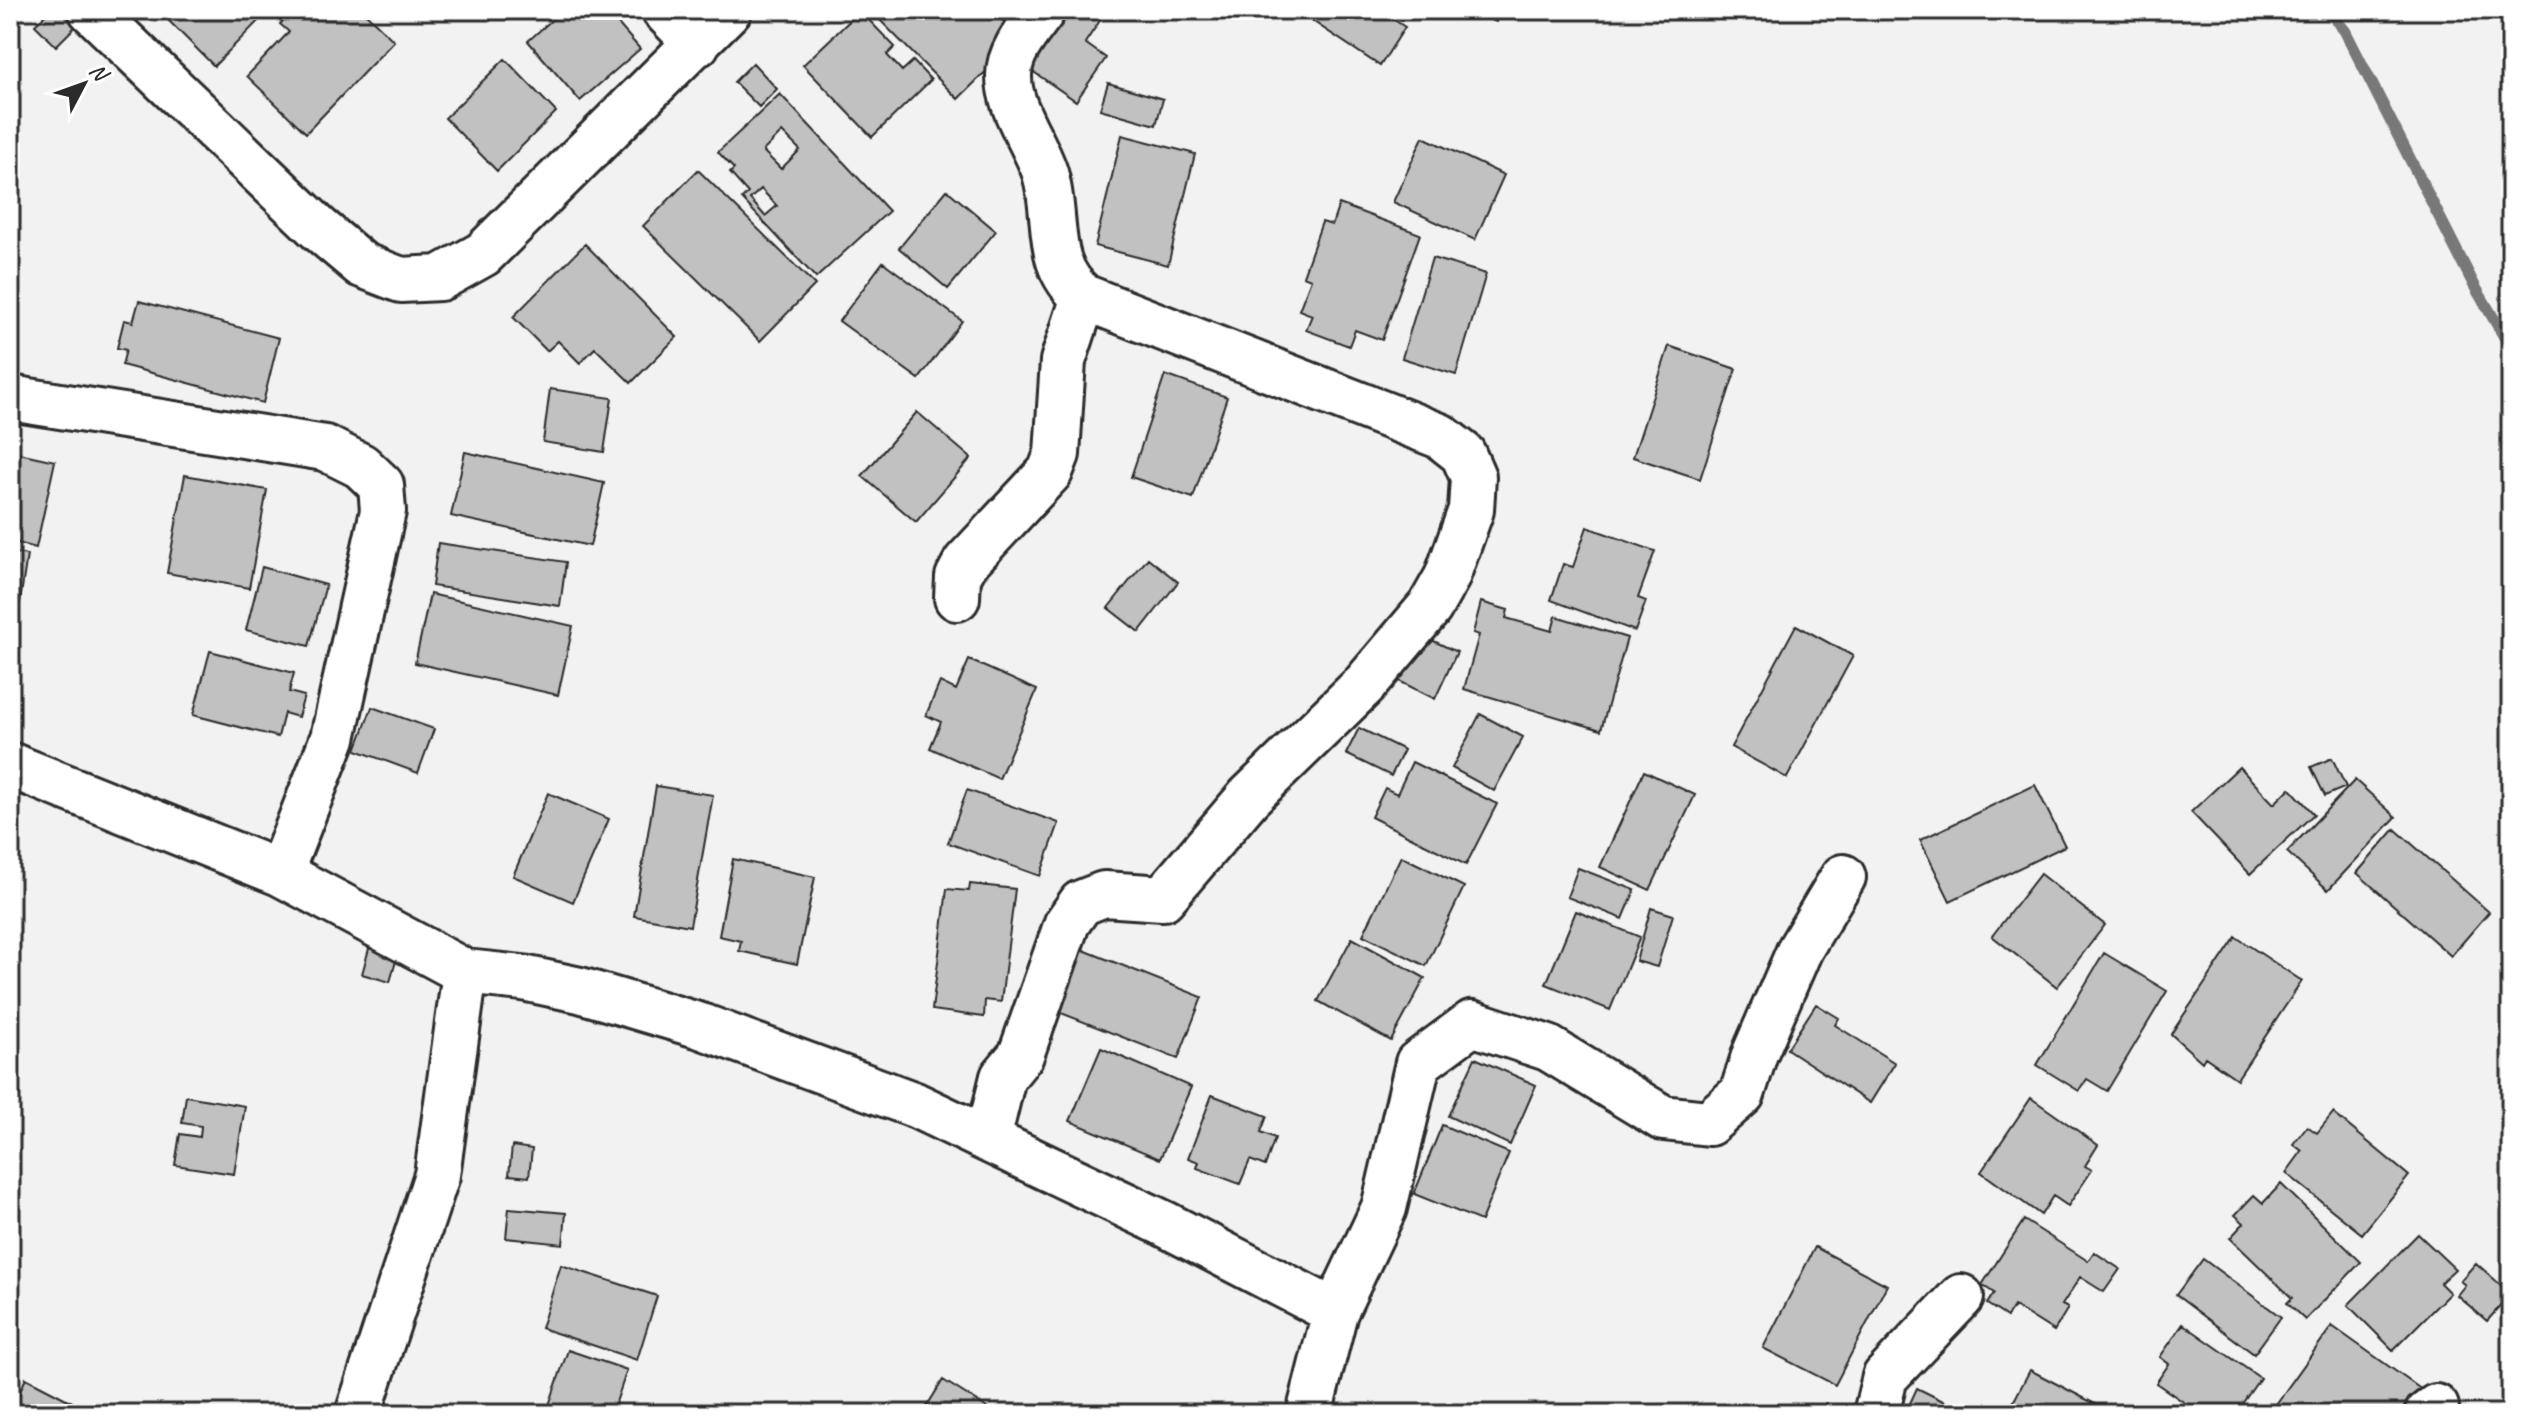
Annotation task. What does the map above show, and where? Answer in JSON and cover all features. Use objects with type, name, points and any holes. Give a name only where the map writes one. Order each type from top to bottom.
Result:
[{"type":"street","points":[[91,10],[318,228],[362,265],[401,280],[440,278],[483,254],[729,10]]},
{"type":"street","points":[[664,10],[697,44]]},
{"type":"street","points":[[988,1139],[1003,1077],[1021,1055],[1067,923],[1081,903],[1104,894],[1163,898],[1249,797],[1364,685],[1430,607],[1447,577],[1471,510],[1473,477],[1463,454],[1440,436],[1084,297],[1067,283],[1056,257],[1051,194],[1014,102],[1008,74],[1017,48],[1043,10]]},
{"type":"street","points":[[957,598],[958,577],[966,562],[1050,472],[1057,454],[1063,361],[1084,297]]},
{"type":"street","points":[[10,398],[325,448],[361,466],[381,485],[383,511],[350,676],[333,738],[280,873]]},
{"type":"street","points":[[10,765],[280,873],[465,972],[523,978],[580,990],[701,1026],[915,1105],[1163,1223],[1335,1312]]},
{"type":"street","points":[[1309,1414],[1335,1312],[1384,1208],[1418,1063],[1472,1023],[1548,1048],[1663,1118],[1709,1123],[1742,1094],[1755,1053],[1800,949],[1843,877]]},
{"type":"street","points":[[358,1414],[437,1175],[465,972]]},
{"type":"street","points":[[1876,1414],[1885,1377],[1961,1297]]},
{"type":"building","points":[[50,10],[63,10],[77,25],[56,46],[35,25]]},
{"type":"building","points":[[158,10],[269,10],[214,66]]},
{"type":"building","points":[[293,10],[362,10],[394,41],[306,133],[247,76],[289,32],[280,24]]},
{"type":"building","points":[[563,10],[606,10],[640,49],[580,101],[528,41]]},
{"type":"building","points":[[870,10],[992,10],[1020,38],[958,99]]},
{"type":"building","points":[[1063,10],[1107,10],[1085,43],[1106,58],[1076,101],[1025,66]]},
{"type":"building","points":[[1296,10],[1379,10],[1405,27],[1380,66]]},
{"type":"building","points":[[1469,10],[1501,10],[1496,22]]},
{"type":"building","points":[[860,11],[895,47],[887,55],[902,71],[913,61],[931,80],[872,137],[803,65]]},
{"type":"building","points":[[505,59],[556,112],[497,171],[445,118]]},
{"type":"building","points":[[753,63],[777,89],[759,107],[734,82]]},
{"type":"building","points":[[1108,83],[1163,99],[1156,125],[1100,109]]},
{"type":"building","points":[[780,94],[889,211],[816,278],[742,199],[748,193],[730,173],[734,169],[718,152]],"holes":[[[782,132],[800,150],[781,169],[763,151]],[[761,189],[777,206],[765,216],[750,199]]]},
{"type":"building","points":[[1122,135],[1195,154],[1168,265],[1095,246]]},
{"type":"building","points":[[1423,137],[1504,175],[1475,240],[1393,202]]},
{"type":"building","points":[[698,170],[815,285],[760,341],[643,226]]},
{"type":"building","points":[[947,190],[996,231],[948,289],[899,248]]},
{"type":"building","points":[[1339,204],[1420,234],[1382,340],[1355,330],[1349,346],[1306,330],[1312,315],[1299,310],[1311,279],[1303,276],[1322,222],[1332,225]]},
{"type":"building","points":[[585,244],[677,337],[631,383],[595,348],[580,363],[558,341],[547,351],[513,317]]},
{"type":"building","points":[[1432,258],[1486,274],[1456,375],[1402,358]]},
{"type":"building","points":[[883,262],[962,321],[919,379],[839,321]]},
{"type":"building","points":[[139,301],[279,338],[263,403],[122,365],[126,350],[117,348],[124,320],[133,322]]},
{"type":"building","points":[[1669,346],[1736,369],[1700,479],[1633,457]]},
{"type":"building","points":[[1165,375],[1227,397],[1193,498],[1131,477]]},
{"type":"building","points":[[550,389],[612,398],[604,452],[543,442]]},
{"type":"building","points":[[917,412],[971,458],[916,522],[862,476]]},
{"type":"building","points":[[10,451],[55,461],[36,548],[10,541]]},
{"type":"building","points":[[465,452],[604,483],[590,546],[451,516]]},
{"type":"building","points":[[185,475],[267,490],[249,588],[167,573]]},
{"type":"building","points":[[1587,527],[1655,551],[1638,598],[1646,601],[1635,631],[1551,600],[1563,564],[1573,567]]},
{"type":"building","points":[[438,543],[566,562],[560,606],[432,586]]},
{"type":"building","points":[[10,552],[27,555],[20,602],[10,600]]},
{"type":"building","points":[[1148,558],[1178,582],[1139,632],[1108,608]]},
{"type":"building","points":[[262,567],[326,585],[309,646],[246,630]]},
{"type":"building","points":[[430,594],[573,626],[558,695],[415,663]]},
{"type":"building","points":[[1481,602],[1508,610],[1506,618],[1552,631],[1556,616],[1627,638],[1601,730],[1464,689],[1479,635],[1473,633]]},
{"type":"building","points":[[1796,625],[1853,656],[1787,778],[1731,747]]},
{"type":"building","points":[[1421,635],[1457,652],[1435,699],[1399,681]]},
{"type":"building","points":[[210,651],[294,673],[289,692],[304,696],[298,717],[284,713],[278,737],[193,715]]},
{"type":"building","points":[[969,660],[1037,690],[999,779],[930,748],[941,722],[926,715],[940,682],[956,690]]},
{"type":"building","points":[[372,707],[434,729],[418,773],[356,750]]},
{"type":"building","points":[[1480,714],[1523,737],[1494,791],[1452,768]]},
{"type":"building","points":[[1359,728],[1404,750],[1391,776],[1346,754]]},
{"type":"building","points":[[2332,758],[2346,787],[2325,796],[2311,767]]},
{"type":"building","points":[[1412,762],[1497,804],[1466,865],[1371,817],[1385,788],[1397,794]]},
{"type":"building","points":[[2239,767],[2274,804],[2290,788],[2314,814],[2250,874],[2191,812]]},
{"type":"building","points":[[1644,771],[1695,795],[1650,890],[1600,867]]},
{"type":"building","points":[[2355,780],[2396,817],[2328,890],[2287,852]]},
{"type":"building","points":[[2035,785],[2065,846],[1950,901],[1920,840]]},
{"type":"building","points":[[656,786],[713,795],[690,926],[634,916]]},
{"type":"building","points":[[967,790],[1059,823],[1040,876],[948,843]]},
{"type":"building","points":[[548,793],[609,819],[573,902],[513,876]]},
{"type":"building","points":[[2395,829],[2489,912],[2451,956],[2357,873]]},
{"type":"building","points":[[1401,856],[1464,887],[1426,966],[1363,935]]},
{"type":"building","points":[[733,859],[815,877],[797,964],[739,951],[741,941],[719,936]]},
{"type":"building","points":[[1578,868],[1635,890],[1623,919],[1567,897]]},
{"type":"building","points":[[2040,874],[2105,925],[2057,987],[1992,936]]},
{"type":"building","points":[[970,884],[1015,889],[1001,1002],[985,1000],[984,1017],[932,1010],[947,889],[969,891]]},
{"type":"building","points":[[1651,908],[1673,915],[1657,967],[1636,961]]},
{"type":"building","points":[[1576,911],[1640,937],[1610,1010],[1546,984]]},
{"type":"building","points":[[2236,937],[2302,981],[2237,1079],[2205,1057],[2202,1062],[2171,1034]]},
{"type":"building","points":[[1352,938],[1425,978],[1391,1041],[1318,1001]]},
{"type":"building","points":[[370,945],[398,954],[390,982],[362,974]]},
{"type":"building","points":[[1081,949],[1202,997],[1178,1059],[1056,1011]]},
{"type":"building","points":[[2104,953],[2167,991],[2107,1091],[2087,1079],[2079,1091],[2037,1065]]},
{"type":"building","points":[[1816,1004],[1839,1018],[1835,1025],[1895,1063],[1870,1103],[1787,1049]]},
{"type":"building","points":[[1101,1048],[1191,1087],[1160,1159],[1070,1121]]},
{"type":"building","points":[[1475,1058],[1536,1085],[1510,1145],[1448,1116]]},
{"type":"building","points":[[1212,1095],[1267,1116],[1261,1132],[1275,1138],[1265,1166],[1250,1160],[1240,1184],[1197,1168],[1199,1162],[1188,1158]]},
{"type":"building","points":[[186,1096],[245,1106],[234,1174],[175,1165],[180,1134],[200,1137],[201,1126],[182,1123]]},
{"type":"building","points":[[2031,1098],[2098,1145],[2085,1166],[2092,1170],[2068,1206],[2053,1196],[2041,1215],[1981,1172]]},
{"type":"building","points":[[2333,1113],[2409,1176],[2362,1234],[2286,1173],[2302,1151],[2293,1144],[2307,1126],[2317,1133]]},
{"type":"building","points":[[1442,1125],[1509,1153],[1481,1221],[1414,1194]]},
{"type":"building","points":[[512,1146],[532,1149],[529,1177],[509,1175]]},
{"type":"building","points":[[2281,1184],[2361,1262],[2305,1320],[2287,1303],[2292,1298],[2230,1238],[2244,1223],[2235,1215],[2254,1195],[2263,1203]]},
{"type":"building","points":[[509,1208],[566,1213],[563,1244],[506,1238]]},
{"type":"building","points":[[2024,1220],[2088,1261],[2094,1252],[2120,1269],[2104,1292],[2080,1277],[2062,1305],[2068,1308],[2054,1331],[2014,1306],[2007,1317],[1987,1304],[1994,1293],[1982,1285]]},
{"type":"building","points":[[2418,1234],[2455,1269],[2440,1283],[2450,1293],[2393,1350],[2348,1305]]},
{"type":"building","points":[[1815,1247],[1887,1285],[1835,1385],[1763,1348]]},
{"type":"building","points":[[2203,1259],[2281,1317],[2254,1354],[2176,1295]]},
{"type":"building","points":[[2476,1263],[2511,1294],[2487,1321],[2457,1295],[2465,1285],[2460,1281]]},
{"type":"building","points":[[561,1265],[657,1296],[637,1360],[541,1328]]},
{"type":"building","points":[[2183,1324],[2260,1378],[2235,1414],[2201,1414],[2156,1383],[2169,1364],[2160,1357]]},
{"type":"building","points":[[2332,1326],[2429,1395],[2416,1414],[2269,1414]]},
{"type":"building","points":[[568,1350],[627,1370],[612,1414],[546,1414]]},
{"type":"building","points":[[2030,1370],[2099,1406],[2095,1414],[2007,1414]]},
{"type":"building","points":[[26,1378],[95,1414],[10,1414]]},
{"type":"building","points":[[943,1380],[997,1414],[922,1414]]},
{"type":"building","points":[[1917,1388],[1969,1414],[1905,1414]]},
{"type":"waterway","points":[[2328,10],[2345,31],[2474,285],[2511,348]]}]
